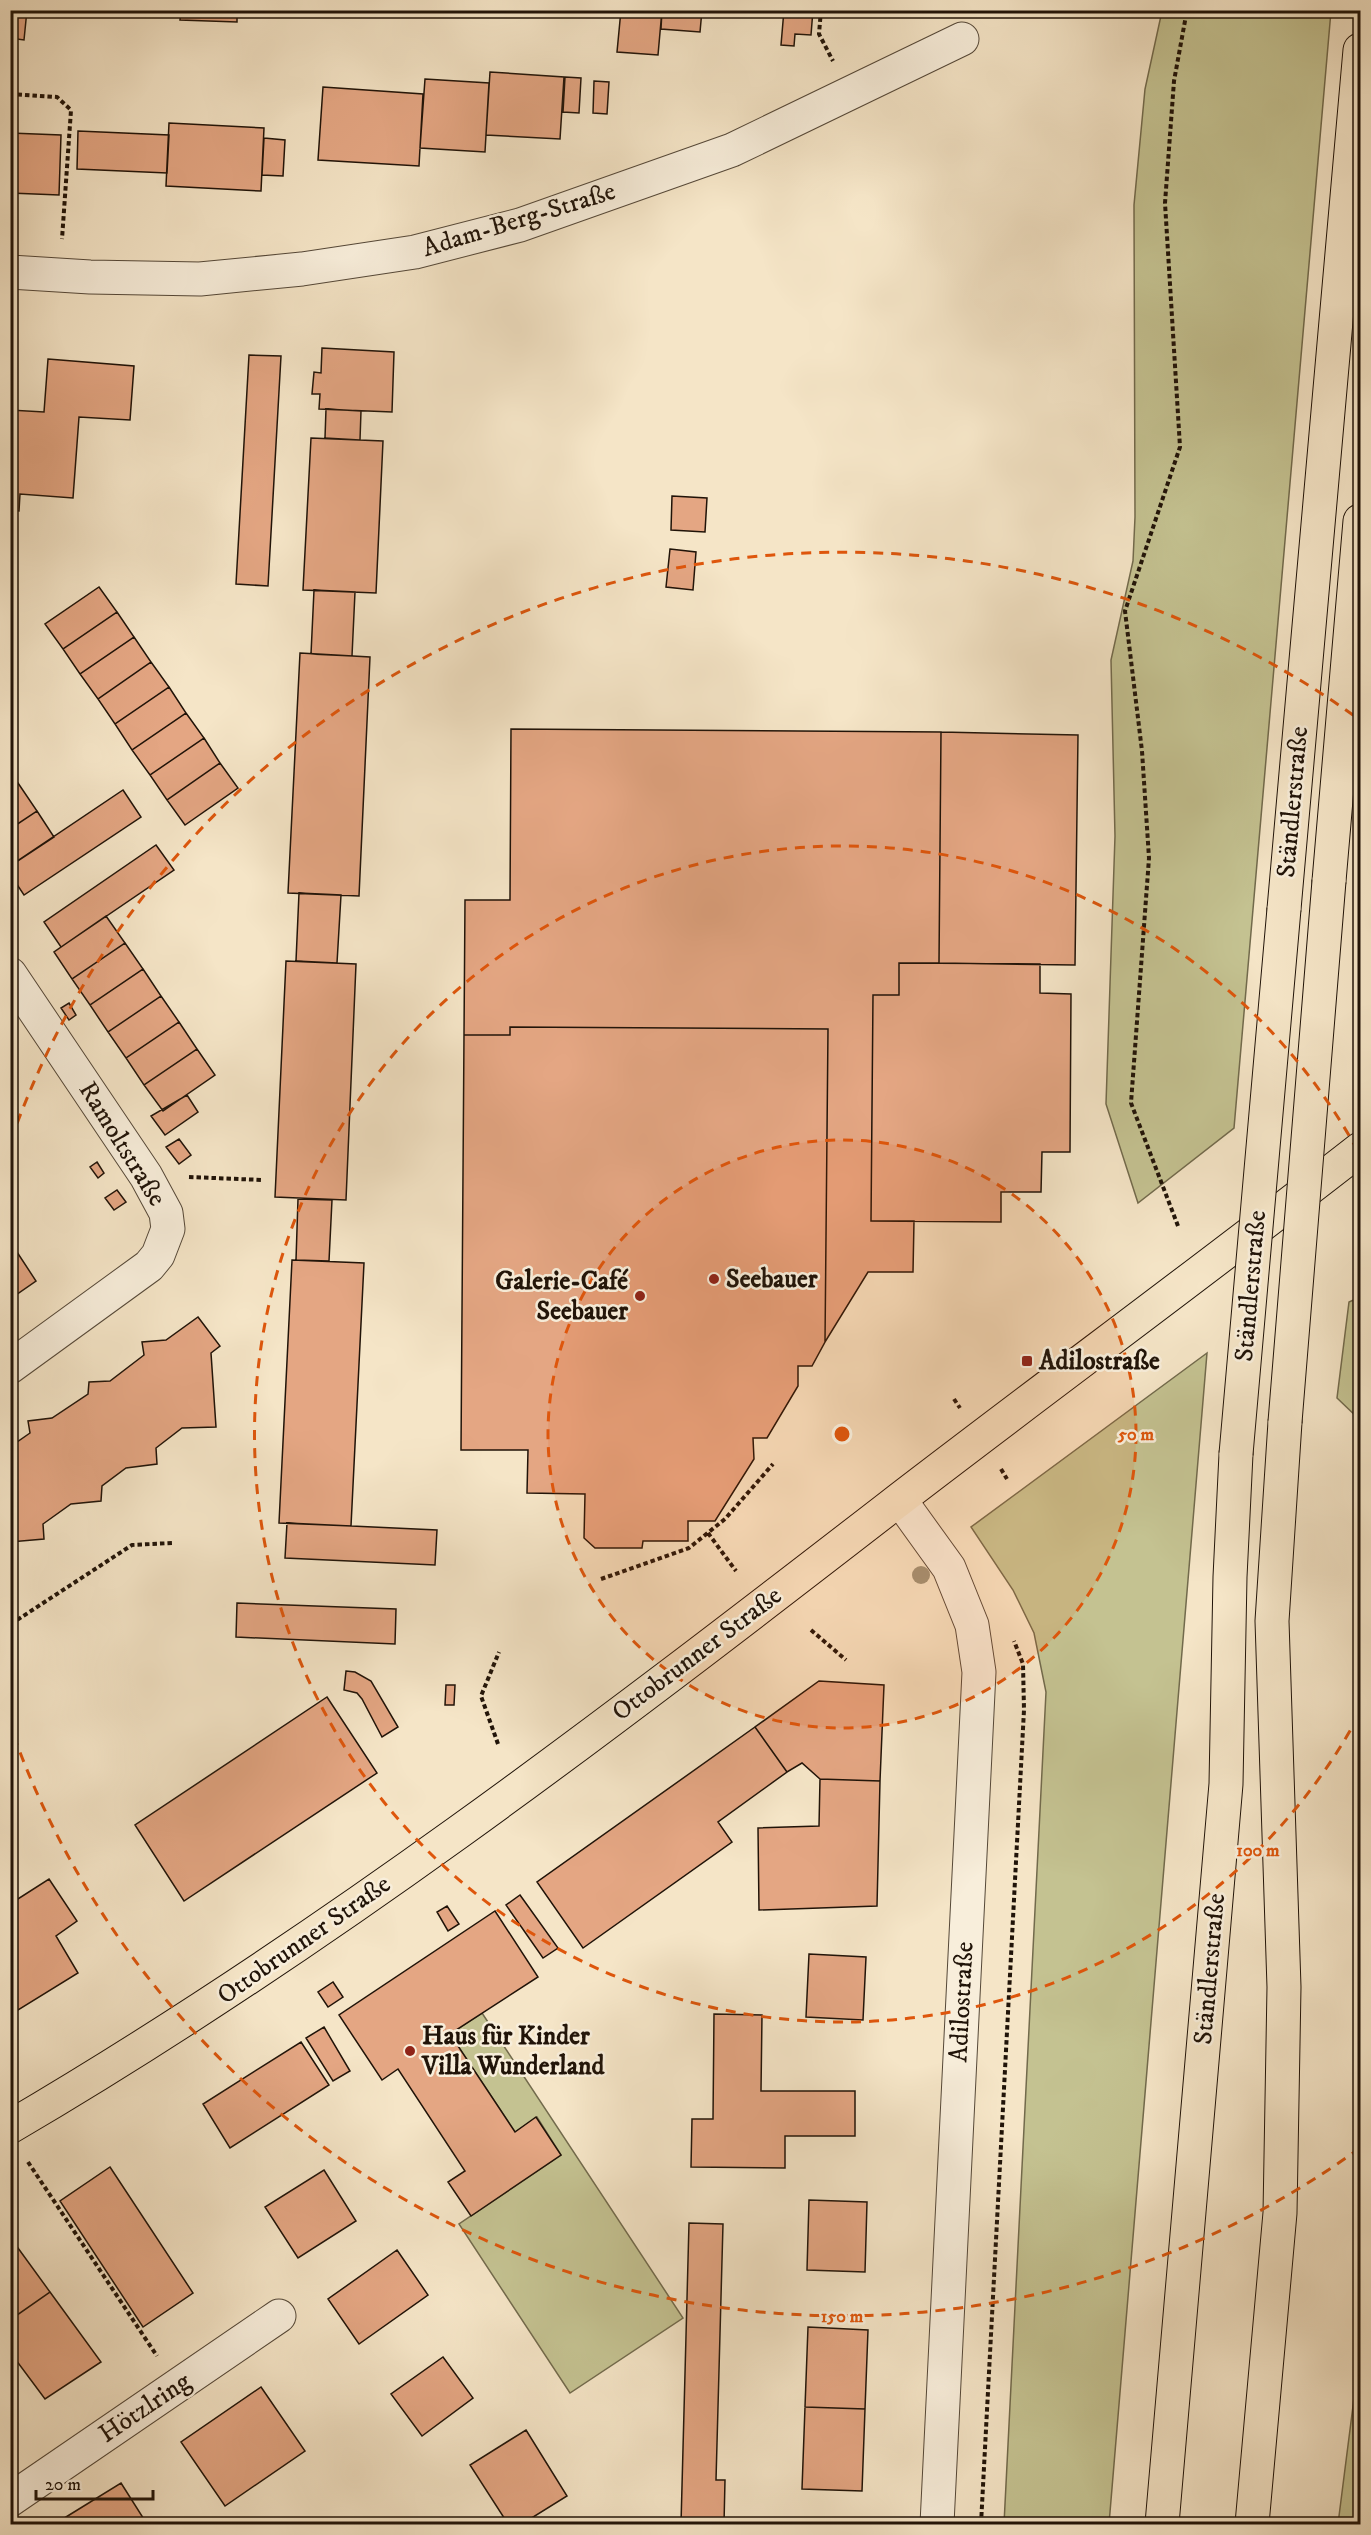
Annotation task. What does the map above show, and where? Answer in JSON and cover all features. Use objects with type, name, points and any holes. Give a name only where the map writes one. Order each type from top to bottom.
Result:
[{"type":"main road","name":"Ständlerstraße","points":[[1162,2524],[1226,1784],[1230,1577],[1236,1454],[1360,50]]},
{"type":"main road","name":"Ständlerstraße","points":[[1252,2524],[1281,2189],[1284,1987],[1272,1621],[1285,1422],[1360,521]]},
{"type":"main road","name":"Ottobrunner Straße","points":[[10,2127],[112,2068],[277,1961],[499,1802],[1360,1149]]},
{"type":"street","name":"Adam-Berg-Straße","points":[[10,272],[200,279],[302,269],[415,252],[520,225],[732,150],[962,39]]},
{"type":"street","name":"Ramoltstraße","points":[[10,974],[146,1176],[166,1213],[168,1229],[158,1255],[149,1266],[10,1366]]},
{"type":"street","name":"Adilostraße","points":[[900,1500],[949,1569],[972,1625],[979,1672],[937,2524]]},
{"type":"street","name":"Hötzlring","points":[[10,2500],[279,2316]]},
{"type":"path","points":[[821,10],[819,34],[851,93]]},
{"type":"path","points":[[1178,1226],[1131,1103],[1149,858],[1142,751],[1125,611],[1179,447],[1165,203],[1174,81],[1187,10]]},
{"type":"path","points":[[10,94],[57,97],[71,110],[60,275]]},
{"type":"path","points":[[146,1176],[263,1180]]},
{"type":"path","points":[[601,1579],[689,1548],[725,1519],[773,1464]]},
{"type":"path","points":[[708,1532],[736,1570]]},
{"type":"path","points":[[10,1687],[11,1624],[132,1545],[172,1543]]},
{"type":"path","points":[[812,1630],[846,1660]]},
{"type":"path","points":[[498,1744],[482,1696],[499,1652]]},
{"type":"path","points":[[28,2162],[177,2386]]},
{"type":"shaded area","points":[[1162,11],[1331,11],[1234,1128],[1138,1203],[1106,1104],[1115,836],[1111,660],[1133,561],[1135,517],[1134,205],[1145,89]]},
{"type":"shaded area","points":[[1360,1297],[1360,1420],[1337,1398],[1349,1302]]},
{"type":"shaded area","points":[[1207,1353],[1109,2524],[1004,2524],[1046,1692],[1034,1633],[1013,1590],[971,1527]]},
{"type":"shaded area","points":[[482,2013],[683,2318],[570,2393],[459,2224],[561,2155],[537,2117],[515,2132],[450,2034]]},
{"type":"shaded area","points":[[1360,2351],[1360,2524],[1338,2524]]},
{"type":"building","points":[[10,10],[27,10],[24,40],[10,38]]},
{"type":"building","points":[[181,10],[237,10],[237,22],[180,20]]},
{"type":"building","points":[[621,10],[662,10],[658,55],[617,52]]},
{"type":"building","points":[[662,10],[702,10],[700,32],[661,29]]},
{"type":"building","points":[[784,10],[813,10],[811,35],[795,34],[794,46],[781,45]]},
{"type":"building","points":[[490,72],[564,77],[560,139],[486,135]]},
{"type":"building","points":[[565,77],[581,78],[579,113],[563,112]]},
{"type":"building","points":[[425,79],[489,83],[485,152],[420,148]]},
{"type":"building","points":[[594,81],[609,82],[607,114],[593,113]]},
{"type":"building","points":[[323,87],[423,94],[419,166],[318,160]]},
{"type":"building","points":[[169,123],[264,128],[261,191],[166,186]]},
{"type":"building","points":[[78,131],[169,135],[167,173],[77,169]]},
{"type":"building","points":[[10,133],[61,135],[59,195],[10,193]]},
{"type":"building","points":[[264,138],[285,140],[283,176],[262,175]]},
{"type":"building","points":[[322,348],[394,352],[392,412],[319,409],[320,394],[312,394],[314,372],[321,373]]},
{"type":"building","points":[[249,355],[281,356],[268,586],[236,584]]},
{"type":"building","points":[[48,359],[134,366],[130,420],[79,417],[73,498],[20,494],[19,511],[10,510],[10,410],[44,412]]},
{"type":"building","points":[[326,409],[361,411],[360,440],[325,438]]},
{"type":"building","points":[[311,438],[383,441],[376,593],[303,590]]},
{"type":"building","points":[[672,496],[707,498],[705,532],[671,530]]},
{"type":"building","points":[[670,549],[696,552],[693,590],[666,587]]},
{"type":"building","points":[[99,587],[117,612],[63,649],[45,624]]},
{"type":"building","points":[[314,590],[355,592],[352,656],[311,654]]},
{"type":"building","points":[[117,612],[134,637],[80,674],[63,649]]},
{"type":"building","points":[[134,637],[151,662],[98,699],[80,674]]},
{"type":"building","points":[[300,653],[370,657],[359,896],[288,893]]},
{"type":"building","points":[[151,662],[169,687],[115,724],[98,699]]},
{"type":"building","points":[[169,687],[186,713],[132,750],[115,724]]},
{"type":"building","points":[[186,713],[204,738],[150,775],[132,750]]},
{"type":"building","points":[[511,729],[941,732],[939,963],[899,963],[899,995],[873,995],[871,1221],[914,1221],[913,1272],[868,1272],[825,1342],[828,1029],[510,1027],[510,1035],[464,1035],[465,900],[510,900]]},
{"type":"building","points":[[941,732],[1078,735],[1075,965],[939,963]]},
{"type":"building","points":[[204,738],[220,763],[167,800],[150,775]]},
{"type":"building","points":[[220,763],[238,788],[185,825],[167,800]]},
{"type":"building","points":[[18,783],[37,811],[10,829],[10,788]]},
{"type":"building","points":[[123,790],[141,817],[24,895],[10,874],[10,866]]},
{"type":"building","points":[[37,811],[54,837],[10,866],[10,829]]},
{"type":"building","points":[[156,845],[174,870],[61,947],[44,922]]},
{"type":"building","points":[[299,893],[341,895],[337,963],[296,961]]},
{"type":"building","points":[[106,916],[125,943],[72,979],[54,952]]},
{"type":"building","points":[[125,943],[143,969],[90,1005],[72,979]]},
{"type":"building","points":[[286,961],[356,964],[346,1200],[275,1197]]},
{"type":"building","points":[[899,963],[1040,964],[1040,993],[1071,994],[1070,1152],[1042,1152],[1041,1192],[1001,1192],[1001,1222],[871,1221],[873,995],[899,995]]},
{"type":"building","points":[[143,969],[161,996],[108,1032],[90,1005]]},
{"type":"building","points":[[161,996],[179,1022],[126,1058],[108,1032]]},
{"type":"building","points":[[69,1003],[76,1015],[69,1020],[61,1008]]},
{"type":"building","points":[[179,1022],[197,1049],[144,1085],[126,1058]]},
{"type":"building","points":[[510,1027],[828,1029],[825,1342],[812,1366],[798,1366],[798,1386],[767,1438],[753,1438],[754,1459],[715,1521],[688,1521],[688,1541],[643,1541],[642,1548],[595,1548],[584,1538],[585,1494],[527,1493],[528,1450],[461,1450],[464,1035],[510,1035]]},
{"type":"building","points":[[197,1049],[215,1075],[163,1111],[144,1085]]},
{"type":"building","points":[[187,1095],[198,1112],[165,1135],[151,1116]]},
{"type":"building","points":[[179,1139],[191,1155],[179,1164],[166,1147]]},
{"type":"building","points":[[97,1162],[104,1173],[98,1178],[90,1167]]},
{"type":"building","points":[[117,1190],[126,1202],[114,1210],[105,1198]]},
{"type":"building","points":[[298,1199],[332,1200],[329,1261],[296,1260]]},
{"type":"building","points":[[15,1249],[36,1281],[10,1299],[10,1252]]},
{"type":"building","points":[[292,1260],[364,1263],[351,1526],[279,1523]]},
{"type":"building","points":[[198,1317],[220,1346],[211,1353],[216,1427],[182,1428],[156,1448],[157,1464],[126,1468],[102,1486],[101,1501],[71,1504],[43,1524],[44,1539],[10,1542],[10,1447],[30,1433],[28,1421],[52,1418],[88,1394],[89,1382],[110,1381],[144,1355],[142,1342],[166,1340]]},
{"type":"building","points":[[287,1523],[437,1530],[435,1565],[285,1558]]},
{"type":"building","points":[[237,1603],[396,1609],[395,1644],[236,1637]]},
{"type":"building","points":[[346,1671],[355,1672],[371,1681],[398,1727],[382,1737],[362,1699],[357,1693],[344,1690]]},
{"type":"building","points":[[819,1681],[884,1685],[880,1781],[820,1779],[802,1763],[787,1772],[755,1727]]},
{"type":"building","points":[[446,1685],[455,1685],[454,1705],[445,1705]]},
{"type":"building","points":[[327,1697],[377,1773],[184,1901],[135,1825]]},
{"type":"building","points":[[755,1727],[787,1772],[718,1822],[732,1842],[583,1948],[537,1882]]},
{"type":"building","points":[[820,1779],[880,1781],[877,1906],[759,1910],[758,1828],[819,1826]]},
{"type":"building","points":[[49,1879],[77,1921],[56,1936],[78,1973],[10,2015],[10,1904]]},
{"type":"building","points":[[520,1895],[558,1948],[543,1958],[506,1905]]},
{"type":"building","points":[[447,1906],[459,1924],[448,1931],[437,1912]]},
{"type":"building","points":[[495,1911],[538,1977],[450,2034],[515,2132],[536,2117],[561,2155],[471,2216],[448,2182],[465,2171],[398,2069],[382,2080],[339,2015]]},
{"type":"building","points":[[809,1954],[866,1957],[863,2020],[806,2017]]},
{"type":"building","points":[[333,1982],[343,1997],[328,2007],[318,1992]]},
{"type":"building","points":[[714,2014],[762,2015],[761,2091],[855,2091],[855,2136],[785,2136],[785,2168],[691,2167],[692,2119],[713,2119]]},
{"type":"building","points":[[324,2027],[350,2071],[333,2081],[306,2038]]},
{"type":"building","points":[[301,2042],[329,2085],[230,2148],[203,2104]]},
{"type":"building","points":[[110,2167],[193,2293],[143,2327],[60,2201]]},
{"type":"building","points":[[324,2170],[356,2221],[298,2258],[265,2207]]},
{"type":"building","points":[[809,2200],[867,2202],[865,2272],[807,2270]]},
{"type":"building","points":[[689,2223],[723,2224],[716,2480],[725,2480],[724,2524],[681,2524]]},
{"type":"building","points":[[10,2237],[50,2292],[10,2320]]},
{"type":"building","points":[[397,2250],[428,2295],[359,2344],[328,2299]]},
{"type":"building","points":[[50,2292],[101,2362],[45,2399],[10,2352],[10,2320]]},
{"type":"building","points":[[808,2327],[868,2330],[865,2409],[805,2407]]},
{"type":"building","points":[[443,2357],[473,2398],[422,2436],[391,2394]]},
{"type":"building","points":[[261,2387],[305,2451],[225,2506],[181,2442]]},
{"type":"building","points":[[805,2407],[865,2409],[862,2491],[802,2489]]},
{"type":"building","points":[[526,2430],[567,2496],[522,2524],[508,2524],[470,2465]]},
{"type":"building","points":[[121,2483],[147,2524],[56,2524],[66,2517]]},
{"type":"place","name":"Seebauer","points":[[714,1279]]},
{"type":"place","name":"Galerie-Café Seebauer","points":[[640,1296]]},
{"type":"place","name":"Adilostraße","points":[[1027,1361]]},
{"type":"place","name":"Haus für Kinder Villa Wunderland","points":[[410,2051]]}]
